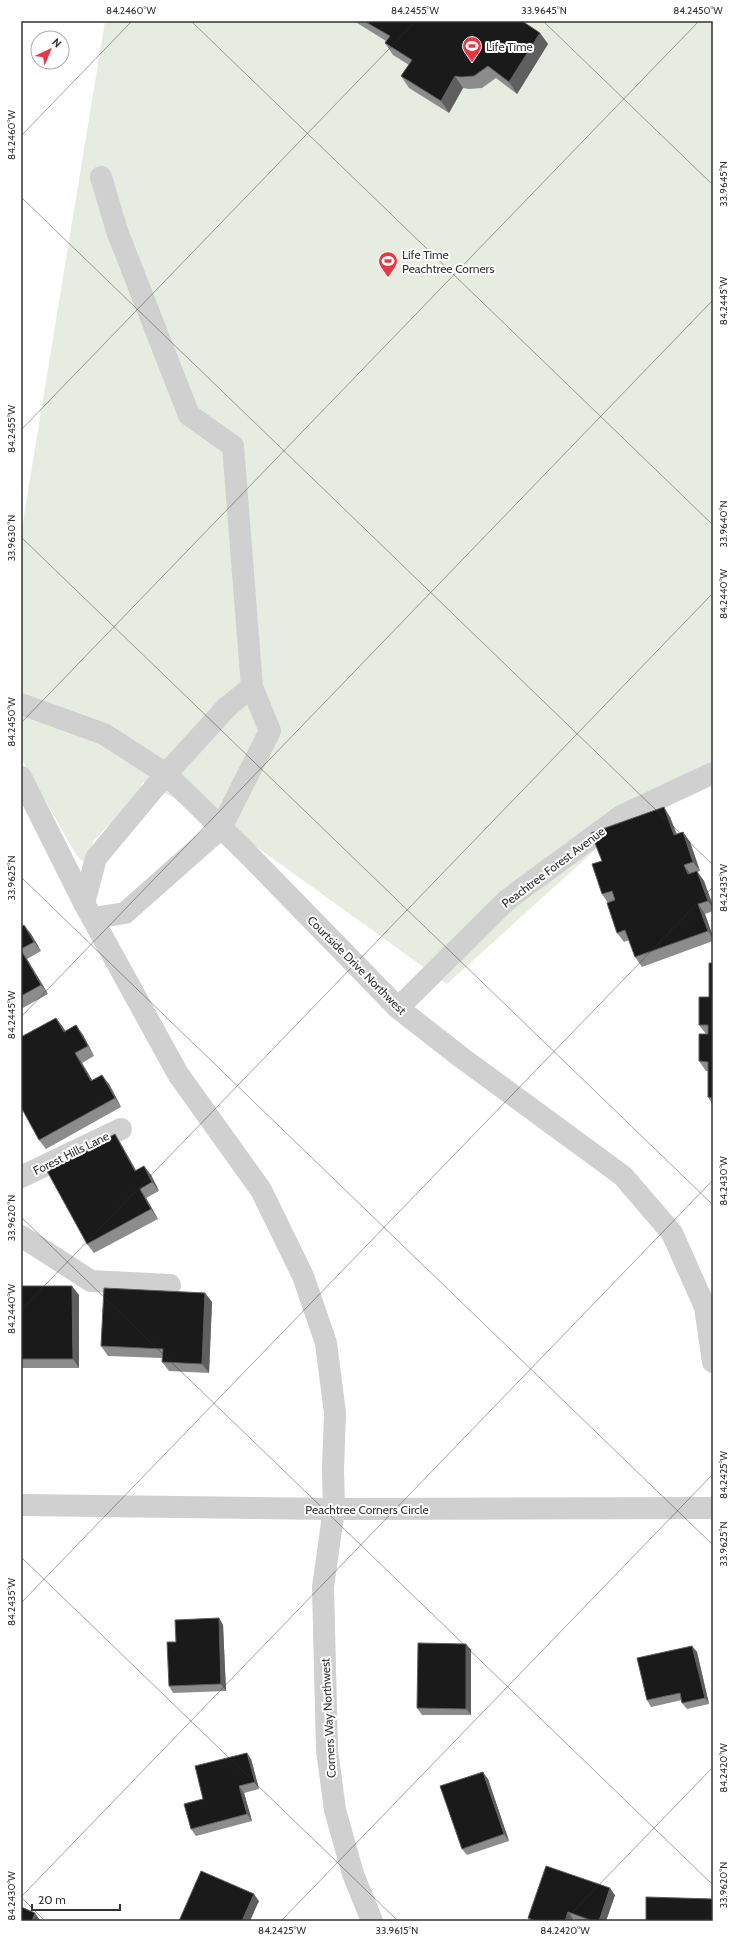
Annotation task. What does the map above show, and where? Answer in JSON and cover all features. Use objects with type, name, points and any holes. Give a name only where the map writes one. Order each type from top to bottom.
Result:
[{"type":"street","points":[[101,177],[117,231],[189,416],[233,446],[252,687],[270,731],[221,828],[125,913],[89,911],[96,858],[166,774],[227,707],[252,687]]},
{"type":"street","name":"Courtside Drive Northwest","points":[[21,704],[104,734],[166,774],[398,1008],[462,1058],[623,1176],[672,1232],[705,1307],[713,1362]]},
{"type":"street","name":"Peachtree Forest Avenue","points":[[398,1008],[508,900],[526,886],[621,816],[713,773]]},
{"type":"street","name":"Corners Way Northwest","points":[[21,777],[89,911],[178,1074],[261,1190],[303,1276],[326,1343],[335,1413],[333,1469],[334,1509],[323,1587],[327,1750],[335,1810],[353,1874],[372,1921]]},
{"type":"street","name":"Forest Hills Lane","points":[[21,1177],[121,1129]]},
{"type":"street","points":[[21,1236],[91,1280],[170,1285]]},
{"type":"street","name":"Peachtree Corners Circle","points":[[21,1505],[334,1509],[713,1508]]},
{"type":"shaded area","name":"Life Time Peachtree Corners","points":[[105,21],[713,21],[713,774],[648,802],[447,984],[225,824],[143,782],[139,791],[129,805],[103,830],[95,840],[83,862],[77,856],[21,758],[21,534]]},
{"type":"building","name":"Life Time","points":[[364,21],[522,21],[540,33],[509,82],[488,66],[474,76],[455,76],[441,101],[401,76],[412,60],[385,43],[390,36]]},
{"type":"building","points":[[664,807],[674,835],[683,832],[693,862],[684,865],[688,874],[697,871],[708,901],[698,904],[708,931],[635,957],[625,930],[617,933],[607,903],[615,900],[612,891],[602,894],[592,864],[602,861],[591,833]]},
{"type":"building","points":[[24,925],[34,942],[21,949],[21,927]]},
{"type":"building","points":[[21,950],[41,985],[21,996]]},
{"type":"building","points":[[709,963],[713,963],[713,1098],[708,1097],[708,1062],[699,1061],[699,1034],[708,1034],[708,1025],[699,1025],[699,997],[709,997]]},
{"type":"building","points":[[56,1018],[64,1032],[76,1025],[88,1046],[75,1053],[91,1081],[102,1075],[115,1098],[39,1140],[21,1107],[21,1037]]},
{"type":"building","points":[[115,1134],[135,1171],[144,1166],[152,1182],[140,1189],[151,1209],[87,1244],[47,1171]]},
{"type":"building","points":[[21,1286],[72,1286],[73,1359],[21,1359]]},
{"type":"building","points":[[104,1288],[205,1293],[202,1364],[162,1362],[163,1349],[101,1346]]},
{"type":"building","points":[[219,1618],[221,1684],[169,1686],[167,1642],[176,1642],[175,1620]]},
{"type":"building","points":[[418,1643],[466,1644],[466,1709],[417,1708]]},
{"type":"building","points":[[692,1646],[705,1698],[682,1703],[680,1693],[647,1700],[637,1658]]},
{"type":"building","points":[[247,1753],[255,1782],[239,1786],[247,1814],[191,1829],[184,1804],[203,1799],[195,1766]]},
{"type":"building","points":[[483,1772],[504,1834],[462,1849],[440,1786]]},
{"type":"building","points":[[546,1866],[610,1888],[599,1921],[593,1921],[568,1912],[565,1921],[536,1921],[528,1918]]},
{"type":"building","points":[[201,1871],[254,1894],[242,1921],[179,1921]]},
{"type":"building","points":[[646,1897],[713,1899],[713,1921],[646,1921]]},
{"type":"building","points":[[21,1907],[35,1913],[32,1921],[21,1921]]},
{"type":"place","name":"Life Time","points":[[472,63]]},
{"type":"place","name":"Life Time Peachtree Corners","points":[[388,278]]}]
